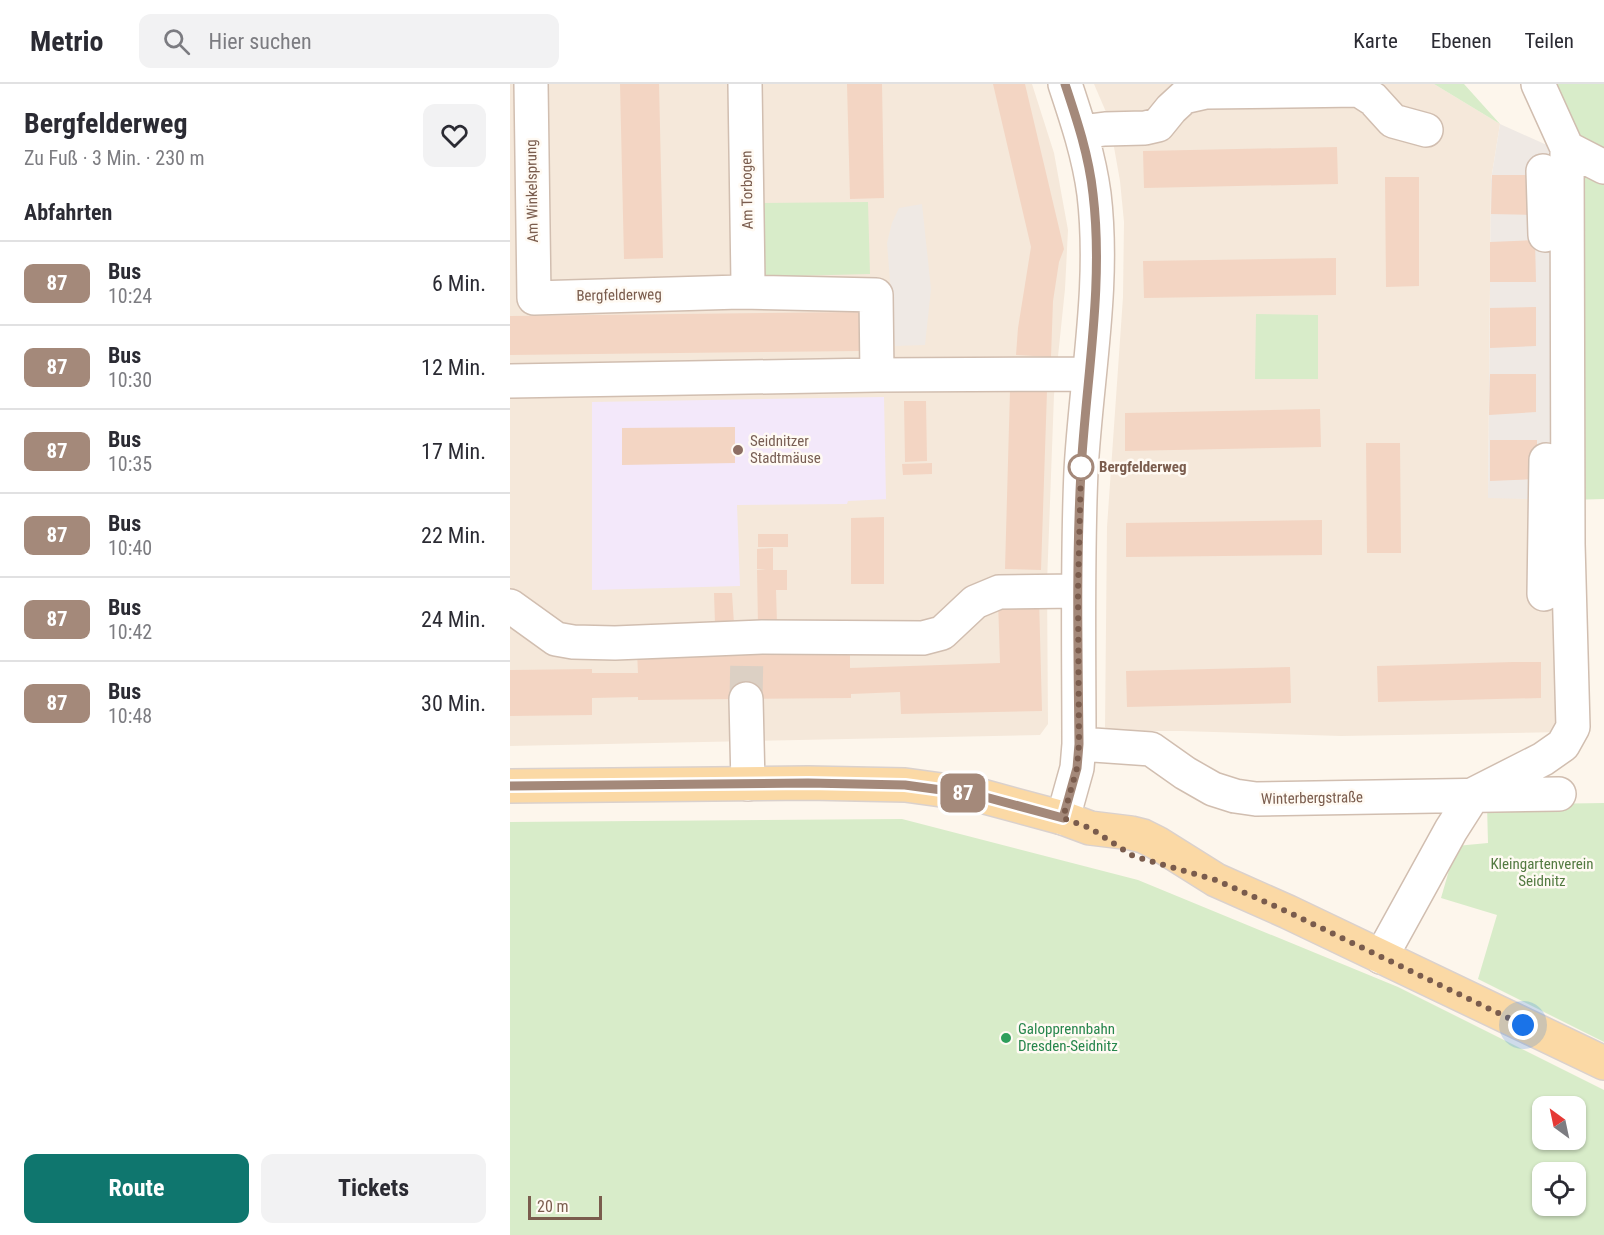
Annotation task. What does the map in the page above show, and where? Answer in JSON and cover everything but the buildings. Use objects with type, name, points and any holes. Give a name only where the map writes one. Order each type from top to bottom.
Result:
[{"type":"main road","points":[[510,786],[905,785],[978,795],[1077,823],[1143,836],[1216,880],[1604,1063]]},
{"type":"street","name":"Am Winkelsprung","points":[[531,84],[534,297]]},
{"type":"street","name":"Am Torbogen","points":[[740,292],[746,288],[748,283],[745,84]]},
{"type":"street","points":[[1065,84],[1081,132],[1094,194],[1096,238],[1095,299],[1081,472],[1077,823]]},
{"type":"street","points":[[1381,957],[1451,830],[1474,794],[1543,759],[1563,746],[1573,727],[1568,532],[1567,148],[1538,84]]},
{"type":"street","points":[[1081,132],[1145,128],[1158,125],[1170,109],[1184,97],[1206,92],[1359,90],[1373,99],[1393,122],[1426,130]]},
{"type":"street","points":[[1567,148],[1604,167]]},
{"type":"street","points":[[1542,171],[1546,294],[1544,594]]},
{"type":"street","name":"Bergfelderweg","points":[[534,297],[740,292],[876,295],[877,375]]},
{"type":"street","points":[[510,381],[1089,374]]},
{"type":"street","points":[[510,606],[556,639],[573,642],[747,644],[923,638],[942,633],[975,603],[999,592],[1078,591]]},
{"type":"street","points":[[746,699],[748,784]]},
{"type":"street","name":"Winterbergstraße","points":[[1079,744],[1151,749],[1213,789],[1235,796],[1256,799],[1559,794]]},
{"type":"shaded area","points":[[510,84],[1032,84],[1054,153],[1068,230],[1065,289],[1054,395],[1047,583],[1048,724],[1040,735],[510,746]]},
{"type":"shaded area","points":[[1094,84],[1434,84],[1500,124],[1491,180],[1488,497],[1569,500],[1563,732],[1341,736],[1108,731],[1105,727],[1107,527],[1123,297],[1124,222],[1120,181],[1109,119]]},
{"type":"shaded area","points":[[1500,124],[1558,150],[1569,500],[1488,498],[1491,180]]},
{"type":"shaded area","points":[[922,204],[931,289],[925,345],[895,346],[887,243],[899,208]]},
{"type":"shaded area","name":"Seidnitzer Stadtmäuse","points":[[884,397],[886,499],[890,499],[848,501],[847,504],[737,505],[740,586],[592,590],[592,402]]},
{"type":"green space","points":[[1434,84],[1464,84],[1500,124]]},
{"type":"green space","points":[[1555,84],[1604,84],[1604,499],[1569,500]]},
{"type":"green space","points":[[868,202],[870,274],[756,277],[754,203]]},
{"type":"green space","points":[[1256,314],[1318,315],[1318,379],[1255,379]]},
{"type":"green space","name":"Kleingartenverein Seidnitz","points":[[1604,803],[1604,1042],[1478,979],[1497,915],[1441,898],[1456,846],[1488,843],[1487,805]]},
{"type":"green space","name":"Galopprennbahn Dresden-Seidnitz","points":[[902,819],[1138,880],[1398,987],[1604,1090],[1604,1235],[510,1235],[510,822]]},
{"type":"tunnel","points":[[746,699],[747,651]]},
{"type":"bus line","name":"87","points":[[510,786],[808,783],[905,785],[978,795],[1063,818],[1077,768],[1079,744],[1080,496],[1095,299],[1096,238],[1094,194],[1087,154],[1065,84]]},
{"type":"place","name":"Seidnitzer Stadtmäuse","points":[[738,450]]},
{"type":"place","name":"Bergfelderweg","points":[[1081,467]]},
{"type":"place","name":"Galopprennbahn Dresden-Seidnitz","points":[[1006,1038]]},
{"type":"route","points":[[1081,467],[1078,591],[1079,744],[1077,768],[1063,818],[1090,828],[1133,856],[1216,880],[1288,912],[1523,1025]]}]
